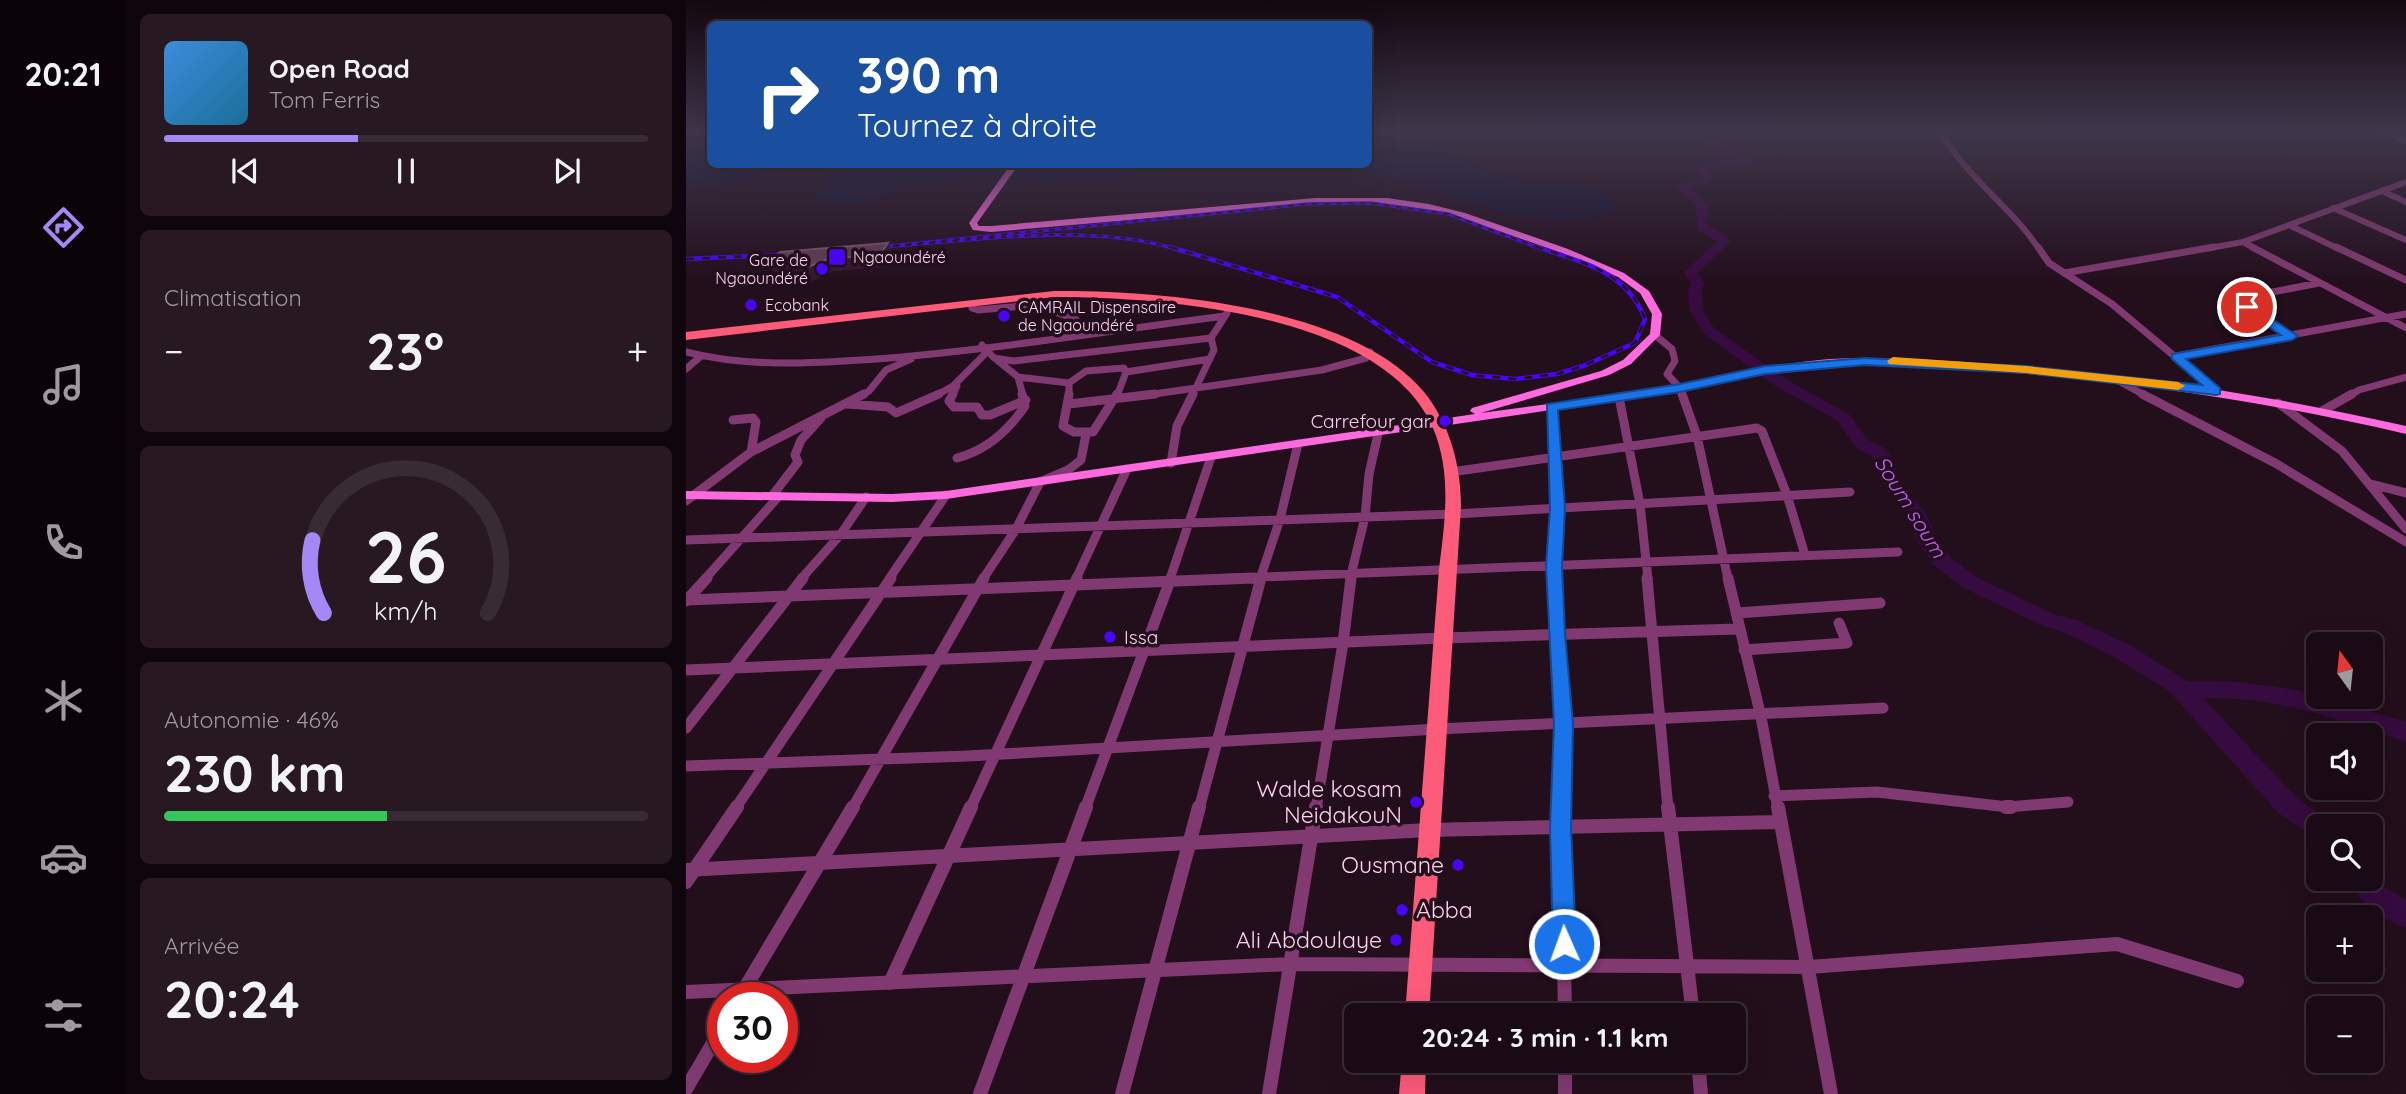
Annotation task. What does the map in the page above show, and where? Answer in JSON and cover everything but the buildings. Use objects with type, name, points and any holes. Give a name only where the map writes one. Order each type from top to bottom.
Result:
[{"type":"main road","points":[[686,336],[1054,294],[1100,293],[1138,296],[1228,313],[1280,317],[1370,352],[1405,380],[1440,424],[1451,472],[1454,513],[1447,569],[1418,1003]]},
{"type":"main road","points":[[1412,1094],[1413,1073]]},
{"type":"street","points":[[1003,181],[973,223],[976,228],[1135,218],[1315,201],[1387,201],[1462,215],[1565,251],[1621,275],[1644,291],[1657,314],[1655,335],[1627,362],[1605,373],[1440,424]]},
{"type":"street","points":[[1977,181],[2022,223],[2049,263],[2112,304],[2216,391]]},
{"type":"street","points":[[2064,273],[2243,242],[2406,182]]},
{"type":"street","points":[[2382,191],[2406,202]]},
{"type":"street","points":[[2333,208],[2406,240]]},
{"type":"street","points":[[2289,225],[2406,280]]},
{"type":"street","points":[[2243,242],[2406,328]]},
{"type":"street","points":[[2292,336],[2247,307],[2241,298],[2320,283]]},
{"type":"street","points":[[974,304],[972,308],[978,310],[1033,305],[1076,318],[1074,336]]},
{"type":"street","points":[[847,404],[888,407],[896,413],[953,386],[987,353],[1074,336],[1228,313]]},
{"type":"street","points":[[1171,463],[1177,426],[1214,350],[1211,338],[1228,313]]},
{"type":"street","points":[[2176,356],[2406,314]]},
{"type":"street","points":[[1655,335],[1672,349],[1675,361],[1667,374],[1680,388],[1697,436],[1713,501],[1738,629],[1761,717],[1831,1094]]},
{"type":"street","points":[[686,352],[701,356],[790,364],[925,355],[952,350],[1024,360],[1211,338]]},
{"type":"street","points":[[1069,404],[1197,389],[1322,370],[1366,358],[1370,352]]},
{"type":"street","points":[[987,353],[1018,377],[1069,383]]},
{"type":"street","points":[[688,497],[751,453],[869,391],[886,370],[925,355]]},
{"type":"street","points":[[686,369],[701,356]]},
{"type":"street","points":[[1126,372],[1210,359]]},
{"type":"street","points":[[688,497],[866,498],[946,495],[1378,434],[1680,388],[1760,371],[1826,363],[1901,361],[2115,379],[2216,391],[2406,430]]},
{"type":"street","points":[[1124,368],[1126,372],[1115,400],[1102,415],[1093,432],[1086,434],[1063,426],[1069,404],[1069,383],[1079,373],[1091,369],[1124,368]]},
{"type":"street","points":[[1018,377],[1020,390],[1026,400]]},
{"type":"street","points":[[2322,411],[2359,390],[2406,377]]},
{"type":"street","points":[[2115,379],[2225,439],[2276,463],[2406,542]]},
{"type":"street","points":[[953,386],[957,386],[949,401],[954,407],[977,407],[982,415],[990,415],[1026,400]]},
{"type":"street","points":[[1619,397],[1640,504],[1662,720],[1669,824],[1692,1003]]},
{"type":"street","points":[[957,457],[981,451],[1014,424],[1026,400]]},
{"type":"street","points":[[2277,403],[2342,451],[2406,529]]},
{"type":"street","points":[[1552,407],[1557,509],[1554,566],[1564,724],[1560,827],[1565,1003]]},
{"type":"street","points":[[686,600],[745,538],[798,462],[795,455],[801,440],[823,415]]},
{"type":"street","points":[[733,420],[753,418],[756,422],[751,453]]},
{"type":"street","points":[[1451,472],[1749,427],[1762,431],[1787,495],[1805,555]]},
{"type":"street","points":[[748,982],[881,760],[976,590],[1016,529],[1040,482],[1068,470],[1081,460],[1086,434]]},
{"type":"street","points":[[1269,1094],[1343,643],[1351,574],[1365,517],[1369,474],[1378,434]]},
{"type":"street","points":[[1122,1094],[1261,577],[1280,519],[1298,444]]},
{"type":"street","points":[[980,1094],[1191,523],[1212,457]]},
{"type":"street","points":[[890,982],[1073,585],[1103,527],[1127,469]]},
{"type":"street","points":[[2370,484],[2406,493]]},
{"type":"street","points":[[686,540],[1365,517],[1850,492]]},
{"type":"street","points":[[686,882],[690,870],[766,765],[946,495]]},
{"type":"street","points":[[686,728],[786,597],[841,534],[866,498]]},
{"type":"street","points":[[686,600],[1898,552]]},
{"type":"street","points":[[1736,614],[1880,603]]},
{"type":"street","points":[[1744,650],[1847,643],[1839,623]]},
{"type":"street","points":[[686,670],[1443,638],[1738,629]]},
{"type":"street","points":[[686,766],[881,760],[1437,729],[1761,717],[1883,708]]},
{"type":"street","points":[[1774,796],[1877,792],[2008,807],[2068,802]]},
{"type":"street","points":[[690,870],[1429,830],[1779,822]]},
{"type":"street","points":[[798,989],[890,982],[1290,964],[1809,967],[2117,944],[2238,981]]},
{"type":"street","points":[[686,992],[707,993]]},
{"type":"street","points":[[686,1089],[707,1053]]},
{"type":"street","points":[[1565,1073],[1566,1094]]},
{"type":"street","points":[[1699,1073],[1701,1094]]},
{"type":"shaded area","points":[[688,181],[741,181],[726,186],[688,187]]},
{"type":"shaded area","points":[[821,181],[955,181],[900,190],[856,205],[828,206],[818,201],[818,186]]},
{"type":"shaded area","points":[[1034,181],[1111,181],[1043,183]]},
{"type":"shaded area","points":[[1412,181],[1547,181],[1573,184],[1605,192],[1618,206],[1599,216],[1576,220],[1550,220],[1495,210],[1424,188]]},
{"type":"waterway","name":"Soum soum","points":[[1705,181],[1703,184],[1682,186],[1702,204],[1701,227],[1723,239],[1724,243],[1690,273],[1698,283],[1695,290],[1696,310],[1709,331],[1783,384],[1844,418],[1862,444],[1878,452],[1887,463],[1892,483],[1918,515],[1927,542],[1944,563],[1971,583],[2050,621],[2069,626],[2122,651],[2177,685],[2287,805],[2306,819]]},
{"type":"waterway","points":[[2184,690],[2240,691],[2297,699],[2406,732]]},
{"type":"waterway","name":"Soum soum","points":[[2370,891],[2406,915]]},
{"type":"railway","points":[[880,247],[870,248],[1308,204],[1370,203],[1448,214],[1542,249]]},
{"type":"railway","points":[[881,247],[1068,235],[1106,236],[1176,249]]},
{"type":"railway","points":[[1170,247],[1337,297],[1432,362],[1472,375],[1515,379],[1557,374],[1583,366],[1635,343],[1645,319],[1637,302],[1626,289],[1601,271],[1537,247]]},
{"type":"railway","points":[[686,259],[797,254]]},
{"type":"slow traffic","points":[[1893,361],[2026,370],[2178,386]]},
{"type":"place","name":"Ngaoundéré","points":[[837,257]]},
{"type":"place","name":"Gare de Ngaoundéré","points":[[822,269]]},
{"type":"place","name":"Ecobank","points":[[751,305]]},
{"type":"place","name":"CAMRAIL Dispensaire de Ngaoundéré","points":[[1004,316]]},
{"type":"place","name":"Carrefour gar","points":[[1445,421]]},
{"type":"place","name":"Issa","points":[[1110,637]]},
{"type":"place","name":"Walde kosam NeidakouN","points":[[1416,802]]},
{"type":"place","name":"Ousmane","points":[[1458,865]]},
{"type":"place","name":"Abba","points":[[1402,910]]},
{"type":"place","name":"Ali Abdoulaye","points":[[1396,940]]},
{"type":"route","points":[[1564,944],[1560,827],[1564,724],[1554,566],[1557,509],[1552,407],[1680,388],[1765,370],[1865,361],[2026,370],[2216,391],[2176,356],[2292,336],[2247,307]]}]
